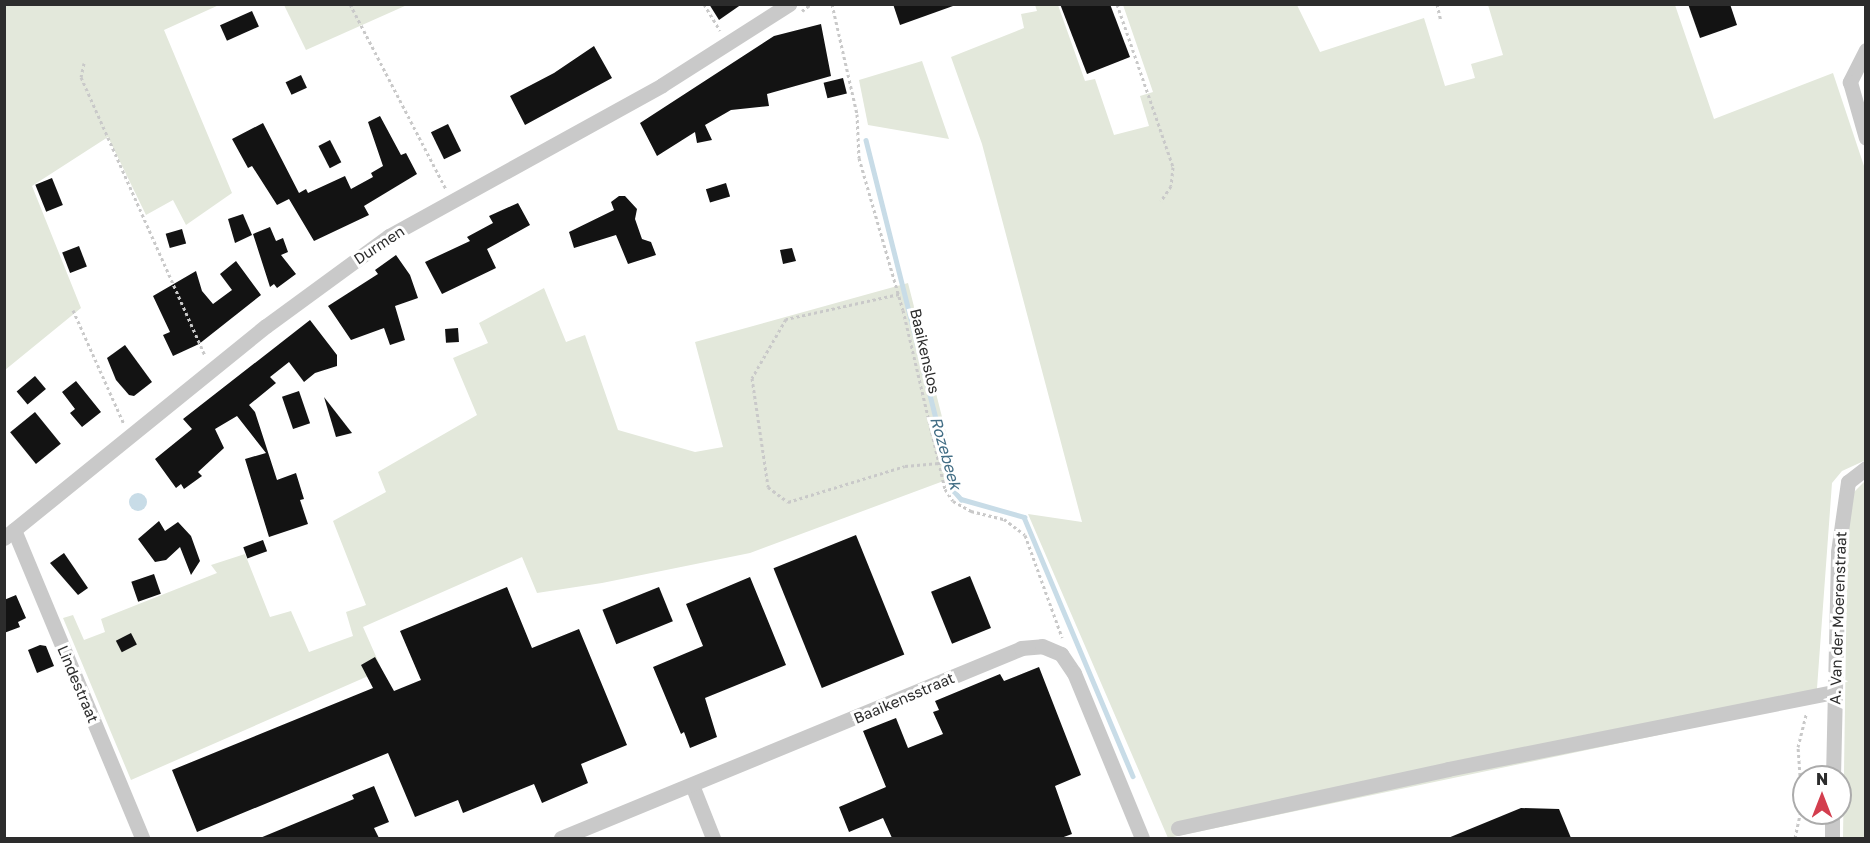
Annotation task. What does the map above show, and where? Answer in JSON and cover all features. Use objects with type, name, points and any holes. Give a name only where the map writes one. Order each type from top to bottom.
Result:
[{"type":"street","name":"Durmen","points":[[9,534],[211,370],[384,239],[792,10]]},
{"type":"street","points":[[1866,50],[1850,82],[1866,138]]},
{"type":"street","name":"A. Van der Moerenstraat","points":[[1833,765],[1838,552],[1848,482],[1866,468]]},
{"type":"street","name":"Lindestraat","points":[[9,534],[142,838]]},
{"type":"street","name":"Baaikensstraat","points":[[561,838],[1021,648],[1042,646],[1061,654]]},
{"type":"street","points":[[1061,654],[1074,673],[1142,838]]},
{"type":"street","points":[[1178,828],[1448,769],[1835,692]]},
{"type":"street","points":[[692,785],[713,838]]},
{"type":"path","points":[[350,4],[452,201]]},
{"type":"path","points":[[704,4],[728,45]]},
{"type":"path","points":[[792,10],[811,4]]},
{"type":"path","name":"Baaikenslos","points":[[832,4],[857,114],[859,158],[898,294],[945,489],[953,501],[972,511],[1004,519],[1025,535],[1063,641],[1061,654]]},
{"type":"path","points":[[1116,4],[1173,167],[1171,186],[1161,201]]},
{"type":"path","points":[[1437,4],[1441,21]]},
{"type":"path","points":[[84,63],[81,77],[211,370]]},
{"type":"path","points":[[898,294],[786,319],[752,378],[768,487],[788,502],[905,466],[939,463]]},
{"type":"path","points":[[74,310],[129,436]]},
{"type":"path","points":[[1795,838],[1802,805],[1798,747],[1806,712]]},
{"type":"shaded area","points":[[5,4],[219,5],[164,30],[232,193],[186,225],[173,200],[146,215],[108,137],[32,186],[81,308],[5,370]]},
{"type":"shaded area","points":[[284,5],[407,5],[306,50]]},
{"type":"shaded area","points":[[1035,5],[1058,5],[1085,81],[1095,79],[1114,135],[1149,126],[1140,96],[1153,92],[1123,5],[1297,5],[1320,52],[1424,18],[1445,86],[1475,78],[1471,64],[1503,55],[1488,5],[1675,5],[1714,119],[1833,73],[1865,169],[1866,460],[1842,471],[1832,483],[1816,702],[1168,838],[1028,514],[1082,522],[982,144],[951,57],[1024,28],[1021,14],[1037,11]]},
{"type":"shaded area","points":[[922,61],[949,139],[868,125],[859,80]]},
{"type":"shaded area","points":[[908,283],[957,476],[750,553],[602,583],[537,593],[522,557],[363,627],[382,670],[131,780],[63,618],[73,615],[84,640],[105,632],[101,619],[217,573],[211,565],[245,554],[270,617],[291,611],[309,652],[353,636],[346,612],[366,605],[333,521],[386,492],[378,472],[477,415],[453,358],[488,343],[479,323],[544,288],[566,342],[585,335],[618,430],[695,452],[723,447],[695,342]]},
{"type":"shaded area","points":[[1865,481],[1865,838],[1843,838],[1843,825],[1852,825],[1852,765],[1844,765],[1848,506],[1853,493]]},
{"type":"water","points":[[138,493],[144,496],[147,502],[144,508],[138,511],[132,508],[129,502],[132,496]]},
{"type":"building","points":[[709,4],[742,4],[719,20]]},
{"type":"building","points":[[893,4],[953,4],[953,6],[900,25]]},
{"type":"building","points":[[1060,4],[1110,4],[1130,57],[1087,74]]},
{"type":"building","points":[[1688,4],[1730,4],[1737,25],[1700,38]]},
{"type":"building","points":[[252,11],[259,27],[227,41],[220,25]]},
{"type":"building","points":[[821,24],[831,76],[767,94],[769,106],[731,110],[705,125],[712,140],[697,143],[695,132],[657,156],[640,123],[774,36]]},
{"type":"building","points":[[594,46],[612,78],[525,125],[510,96],[554,73]]},
{"type":"building","points":[[301,75],[307,88],[292,95],[286,82]]},
{"type":"building","points":[[843,78],[847,94],[827,98],[824,83]]},
{"type":"building","points":[[380,116],[401,155],[406,153],[417,174],[364,206],[369,215],[314,241],[289,199],[277,205],[252,166],[248,168],[232,139],[263,123],[299,193],[306,189],[308,193],[345,176],[351,189],[373,177],[371,173],[383,166],[368,122]]},
{"type":"building","points":[[448,124],[461,151],[444,159],[431,132]]},
{"type":"building","points":[[330,140],[341,162],[330,168],[318,146]]},
{"type":"building","points":[[52,178],[63,205],[46,212],[35,185]]},
{"type":"building","points":[[726,183],[730,196],[710,203],[706,189]]},
{"type":"building","points":[[619,196],[625,196],[637,209],[635,219],[642,239],[651,242],[656,255],[628,264],[616,235],[574,248],[569,232],[614,210],[611,202]]},
{"type":"building","points":[[518,203],[530,225],[487,249],[496,268],[442,294],[425,262],[470,241],[467,237],[493,223],[489,216]]},
{"type":"building","points":[[243,214],[252,235],[235,243],[228,219]]},
{"type":"building","points":[[270,227],[276,241],[283,238],[288,252],[281,255],[296,274],[277,288],[274,284],[270,287],[253,234]]},
{"type":"building","points":[[182,229],[186,243],[170,248],[166,234]]},
{"type":"building","points":[[79,246],[87,267],[70,273],[62,252]]},
{"type":"building","points":[[792,248],[796,261],[783,264],[780,250]]},
{"type":"building","points":[[396,255],[410,275],[418,298],[395,306],[405,340],[390,345],[384,328],[351,340],[328,306],[378,274],[375,270]]},
{"type":"building","points":[[236,261],[261,295],[199,344],[173,356],[163,335],[170,332],[153,296],[196,271],[202,291],[213,304],[232,290],[220,274]]},
{"type":"building","points":[[310,320],[337,355],[337,366],[315,373],[304,382],[289,362],[270,377],[276,383],[249,405],[255,412],[277,480],[296,473],[304,499],[300,500],[308,524],[269,537],[245,459],[266,453],[237,416],[215,429],[224,448],[198,472],[202,476],[184,489],[181,484],[176,488],[155,459],[192,429],[183,419]]},
{"type":"building","points":[[458,328],[459,342],[446,343],[445,329]]},
{"type":"building","points":[[125,345],[152,382],[134,396],[129,395],[116,380],[107,358]]},
{"type":"building","points":[[35,376],[46,389],[28,404],[17,391]]},
{"type":"building","points":[[76,381],[101,412],[82,427],[70,413],[75,409],[62,392]]},
{"type":"building","points":[[299,391],[310,423],[293,429],[282,397]]},
{"type":"building","points":[[324,397],[352,433],[336,437]]},
{"type":"building","points":[[35,412],[61,444],[36,464],[10,432]]},
{"type":"building","points":[[159,521],[165,531],[178,522],[191,536],[200,561],[191,575],[180,547],[166,560],[155,562],[138,539]]},
{"type":"building","points":[[856,535],[904,655],[822,688],[773,568]]},
{"type":"building","points":[[263,540],[267,551],[247,558],[243,547]]},
{"type":"building","points":[[64,553],[88,588],[78,595],[50,563]]},
{"type":"building","points":[[154,574],[161,594],[138,602],[131,582]]},
{"type":"building","points":[[970,576],[991,628],[952,644],[931,592]]},
{"type":"building","points":[[750,577],[786,665],[705,698],[717,737],[690,748],[684,732],[681,734],[653,667],[703,646],[686,604]]},
{"type":"building","points":[[507,587],[532,648],[579,629],[627,745],[581,764],[588,783],[542,803],[534,784],[463,813],[458,800],[415,817],[388,753],[197,832],[172,770],[373,688],[361,665],[375,657],[394,691],[421,680],[400,631]]},
{"type":"building","points":[[659,587],[673,621],[616,644],[602,610]]},
{"type":"building","points":[[16,595],[26,618],[18,622],[20,627],[4,633],[4,600]]},
{"type":"building","points":[[131,633],[137,645],[122,652],[116,641]]},
{"type":"building","points":[[40,645],[46,646],[54,666],[37,673],[28,650]]},
{"type":"building","points":[[1039,667],[1081,775],[1055,786],[1072,834],[1061,838],[892,838],[883,818],[849,832],[839,807],[886,787],[863,731],[896,718],[908,748],[943,734],[933,712],[939,710],[935,701],[1000,674],[1004,681]]},
{"type":"building","points":[[374,786],[389,822],[374,828],[379,838],[260,838],[354,799],[352,795]]},
{"type":"building","points":[[1521,808],[1559,809],[1571,838],[1448,838]]},
{"type":"waterway","name":"Rozebeek","points":[[866,140],[954,491],[961,499],[1024,517],[1133,776]]}]
